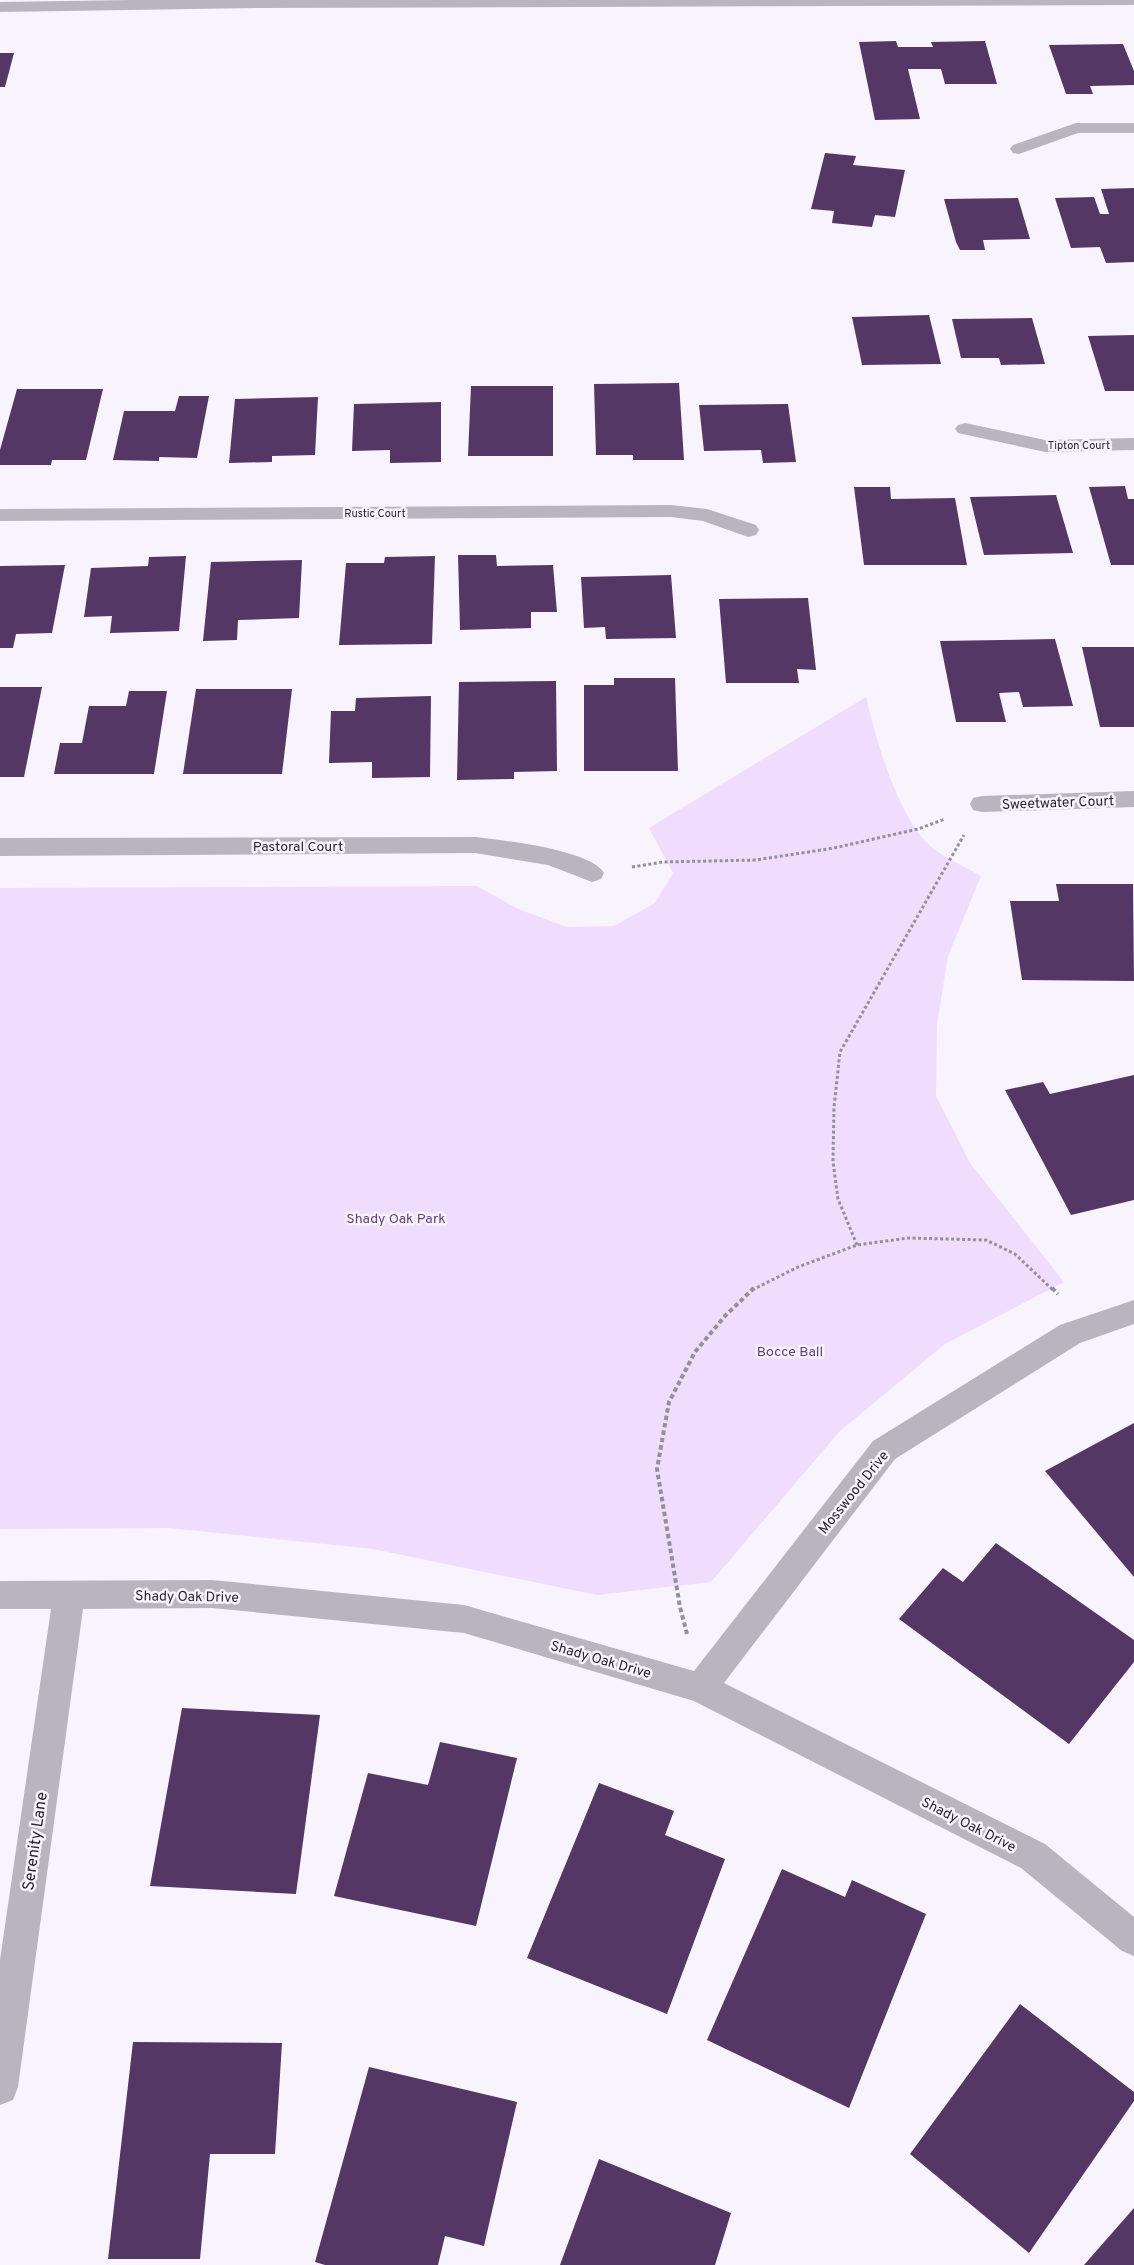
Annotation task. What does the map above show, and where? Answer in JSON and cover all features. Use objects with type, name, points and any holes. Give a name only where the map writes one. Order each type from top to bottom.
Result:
[{"type":"street","points":[[0,7],[278,3],[1134,0]]},
{"type":"street","points":[[1019,149],[1076,128],[1134,128]]},
{"type":"street","name":"Tipton Court","points":[[965,429],[1045,446],[1134,444]]},
{"type":"street","name":"Rustic Court","points":[[0,515],[671,511],[708,515],[748,530]]},
{"type":"street","name":"Sweetwater Court","points":[[982,804],[1134,799]]},
{"type":"street","name":"Pastoral Court","points":[[0,847],[475,845],[536,853],[568,861],[592,873]]},
{"type":"street","name":"Mosswood Drive","points":[[701,1688],[884,1450],[1070,1334],[1134,1312]]},
{"type":"street","name":"Shady Oak Drive","points":[[0,1595],[212,1594],[464,1619],[701,1688],[1033,1856],[1134,1939]]},
{"type":"street","name":"Serenity Lane","points":[[0,2087],[69,1595]]},
{"type":"path","points":[[592,873],[663,862],[756,860],[834,848],[918,829],[982,804]]},
{"type":"path","points":[[858,1245],[838,1200],[832,1141],[834,1093],[840,1052],[982,804]]},
{"type":"path","points":[[701,1688],[680,1607],[657,1469],[668,1402],[695,1352],[725,1316],[754,1288],[798,1267],[858,1245],[908,1238],[986,1240],[1015,1254],[1094,1326]]},
{"type":"green space","name":"Shady Oak Park","points":[[866,697],[883,757],[910,820],[921,836],[939,853],[981,876],[948,956],[937,1024],[936,1096],[970,1163],[1064,1282],[945,1344],[840,1431],[711,1582],[597,1595],[373,1549],[170,1528],[0,1529],[0,888],[477,886],[518,909],[567,927],[614,926],[655,903],[673,873],[649,828]]},
{"type":"building","points":[[896,41],[898,47],[933,47],[931,42],[985,41],[997,84],[945,84],[941,69],[908,69],[920,119],[875,120],[859,42]]},
{"type":"building","points":[[1123,44],[1134,71],[1134,85],[1090,86],[1093,94],[1066,94],[1049,45]]},
{"type":"building","points":[[0,53],[14,53],[5,87],[0,87]]},
{"type":"building","points":[[825,153],[856,156],[853,165],[905,170],[895,217],[875,215],[872,227],[832,223],[834,211],[811,209]]},
{"type":"building","points":[[1134,188],[1134,262],[1106,263],[1100,247],[1071,248],[1055,198],[1094,197],[1100,214],[1109,214],[1101,189]]},
{"type":"building","points":[[1018,198],[1030,239],[983,240],[985,250],[960,250],[944,199]]},
{"type":"building","points":[[929,315],[941,364],[862,365],[852,317]]},
{"type":"building","points":[[1032,318],[1045,364],[1001,365],[999,358],[961,358],[952,319]]},
{"type":"building","points":[[1134,335],[1134,391],[1105,391],[1088,336]]},
{"type":"building","points":[[679,383],[684,460],[633,460],[633,455],[596,455],[594,384]]},
{"type":"building","points":[[471,386],[553,386],[553,456],[468,456]]},
{"type":"building","points":[[17,389],[103,389],[86,460],[52,460],[51,465],[0,465],[0,450]]},
{"type":"building","points":[[179,396],[209,396],[197,458],[159,457],[159,461],[113,460],[124,411],[175,411]]},
{"type":"building","points":[[318,397],[315,455],[272,456],[272,462],[229,463],[235,399]]},
{"type":"building","points":[[441,402],[441,462],[390,463],[390,450],[352,451],[354,404]]},
{"type":"building","points":[[788,404],[796,462],[763,463],[761,450],[704,451],[699,405]]},
{"type":"building","points":[[1125,486],[1128,499],[1134,499],[1134,565],[1111,565],[1089,487]]},
{"type":"building","points":[[854,487],[890,487],[891,499],[955,498],[967,565],[864,565]]},
{"type":"building","points":[[1056,495],[1073,553],[984,555],[970,497]]},
{"type":"building","points":[[458,555],[496,555],[497,566],[553,565],[557,612],[531,612],[531,628],[460,630]]},
{"type":"building","points":[[186,556],[179,631],[110,633],[112,616],[84,617],[91,568],[148,566],[149,557]]},
{"type":"building","points":[[435,556],[432,644],[339,645],[346,563],[384,563],[385,557]]},
{"type":"building","points":[[302,560],[299,618],[238,620],[237,640],[203,641],[211,562]]},
{"type":"building","points":[[65,565],[52,633],[16,634],[13,648],[0,648],[0,566]]},
{"type":"building","points":[[671,575],[676,638],[606,639],[605,627],[584,628],[581,577]]},
{"type":"building","points":[[808,598],[816,670],[797,669],[799,683],[726,683],[719,599]]},
{"type":"building","points":[[1055,639],[1073,706],[1023,707],[1019,692],[999,693],[1006,722],[956,722],[940,641]]},
{"type":"building","points":[[1082,647],[1134,647],[1134,727],[1100,727]]},
{"type":"building","points":[[614,678],[675,678],[678,771],[584,771],[584,685],[614,685]]},
{"type":"building","points":[[556,681],[557,771],[514,772],[514,779],[457,780],[459,682]]},
{"type":"building","points":[[0,687],[42,687],[24,777],[0,777]]},
{"type":"building","points":[[196,689],[292,689],[282,774],[183,774]]},
{"type":"building","points":[[129,691],[167,691],[154,774],[54,774],[60,743],[82,743],[89,706],[126,706]]},
{"type":"building","points":[[431,696],[430,777],[372,778],[372,762],[329,763],[331,711],[355,711],[356,698]]},
{"type":"building","points":[[1056,884],[1133,884],[1134,981],[1022,980],[1010,901],[1059,901]]},
{"type":"building","points":[[1134,1075],[1134,1200],[1071,1215],[1005,1090],[1043,1082],[1050,1094]]},
{"type":"building","points":[[1134,1423],[1134,1577],[1045,1471]]},
{"type":"building","points":[[996,1543],[1134,1640],[1134,1662],[1069,1744],[899,1619],[943,1568],[963,1582]]},
{"type":"building","points":[[182,1708],[320,1715],[296,1894],[150,1886]]},
{"type":"building","points":[[440,1742],[517,1758],[476,1926],[334,1896],[368,1773],[428,1785]]},
{"type":"building","points":[[599,1783],[674,1811],[665,1835],[725,1859],[667,2014],[527,1958]]},
{"type":"building","points":[[782,1869],[845,1897],[852,1880],[926,1914],[849,2108],[707,2040]]},
{"type":"building","points":[[1020,2004],[1134,2092],[1134,2101],[1029,2253],[910,2154]]},
{"type":"building","points":[[133,2042],[282,2043],[275,2154],[210,2154],[200,2259],[108,2259]]},
{"type":"building","points":[[369,2067],[517,2102],[484,2246],[445,2236],[438,2265],[325,2265],[315,2262]]},
{"type":"building","points":[[599,2159],[731,2213],[715,2265],[560,2265]]},
{"type":"building","points":[[1134,2208],[1134,2265],[1084,2265]]},
{"type":"park label","name":"Bocce Ball","points":[[790,1351]]}]
